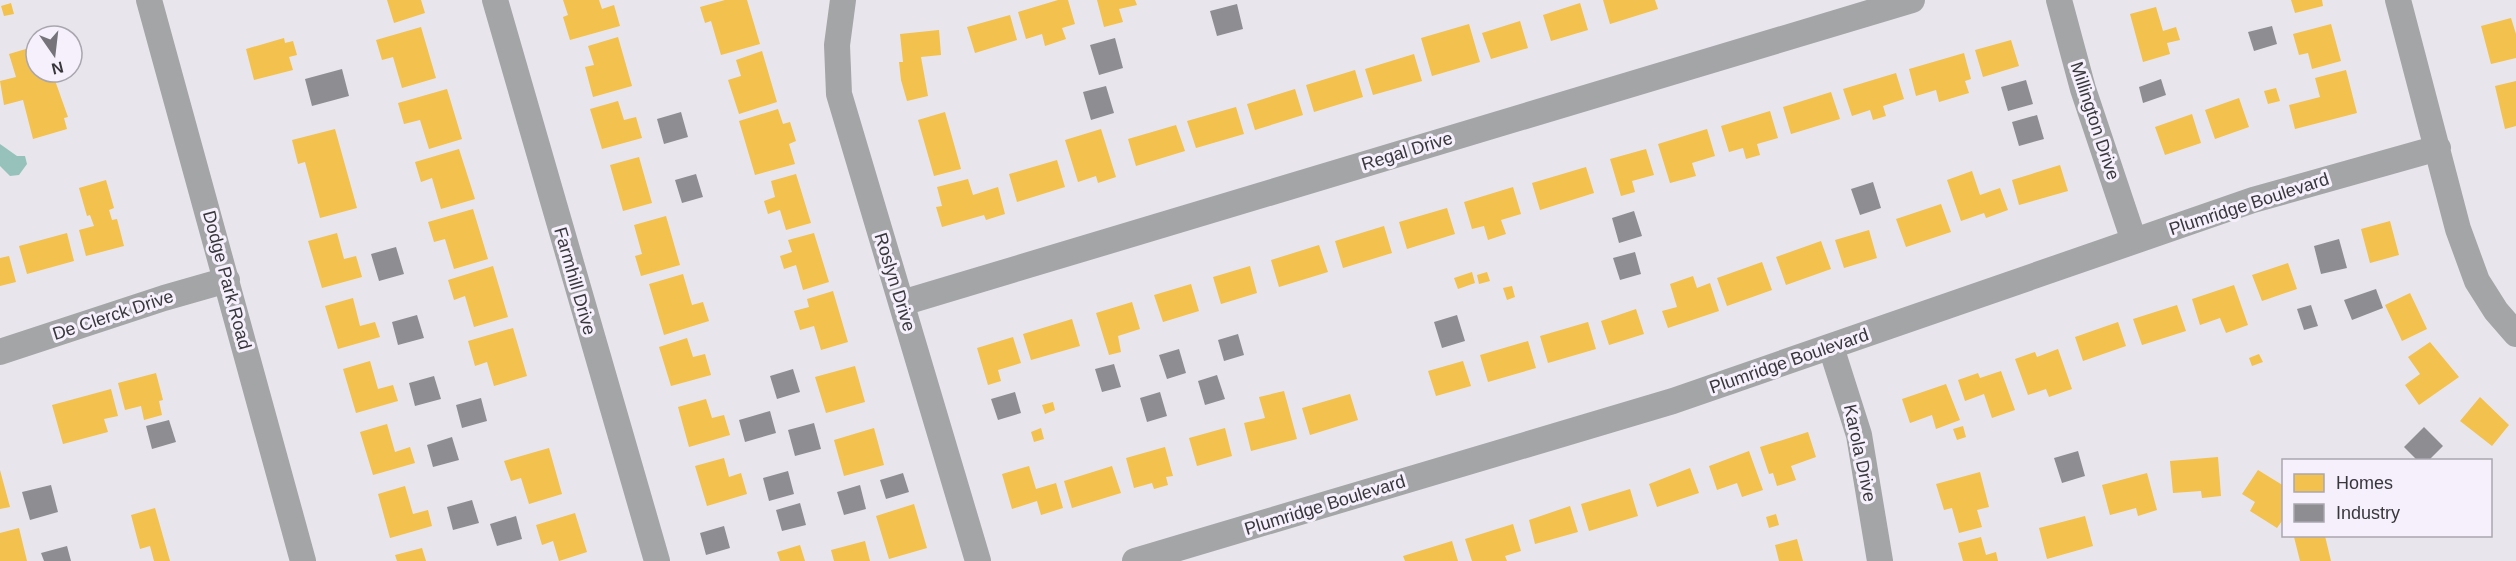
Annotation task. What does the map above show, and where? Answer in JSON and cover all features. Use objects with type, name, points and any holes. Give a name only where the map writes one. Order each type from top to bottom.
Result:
[{"type":"street","name":"Dodge Park Road","points":[[148,0],[303,561]]},
{"type":"street","name":"Farmhill Drive","points":[[495,0],[657,561]]},
{"type":"street","name":"Roslyn Drive","points":[[843,0],[837,45],[839,94],[978,561]]},
{"type":"street","name":"Regal Drive","points":[[902,303],[1912,0]]},
{"type":"street","name":"Millington Drive","points":[[2059,0],[2083,89],[2134,241]]},
{"type":"street","points":[[2398,0],[2458,229],[2477,280],[2496,311],[2516,334]]},
{"type":"street","name":"Plumridge Boulevard","points":[[1135,561],[1673,401],[2283,190],[2438,148]]},
{"type":"street","name":"De Clerck Drive","points":[[0,352],[164,298],[227,280]]},
{"type":"street","name":"Karola Drive","points":[[1832,347],[1859,435],[1880,561]]},
{"type":"shaded area","points":[[0,144],[17,156],[25,156],[27,164],[19,175],[10,176],[0,166]]},
{"type":"building: Homes","points":[[387,0],[421,0],[425,13],[394,23]]},
{"type":"building: Homes","points":[[563,0],[599,0],[602,9],[614,5],[620,26],[570,40],[563,17],[568,15]]},
{"type":"building: Homes","points":[[725,0],[747,0],[760,44],[721,55],[711,21],[705,23],[700,7]]},
{"type":"building: Homes","points":[[1058,0],[1068,0],[1075,24],[1062,28],[1066,39],[1045,46],[1042,34],[1026,39],[1018,12]]},
{"type":"building: Homes","points":[[1097,0],[1135,0],[1137,5],[1119,9],[1123,22],[1104,27]]},
{"type":"building: Homes","points":[[1603,0],[1655,0],[1658,9],[1610,24]]},
{"type":"building: Homes","points":[[2291,0],[2322,0],[2323,6],[2295,13]]},
{"type":"building: Homes","points":[[11,3],[14,14],[4,16],[1,6]]},
{"type":"building: Homes","points":[[1580,3],[1588,30],[1551,41],[1543,15]]},
{"type":"building: Homes","points":[[2156,7],[2163,31],[2176,27],[2180,40],[2167,43],[2170,54],[2143,62],[2130,14]]},
{"type":"building: Homes","points":[[1010,15],[1017,40],[975,53],[967,27]]},
{"type":"building: Homes","points":[[2511,18],[2516,34],[2516,58],[2491,64],[2481,26]]},
{"type":"building: Homes","points":[[1520,21],[1528,48],[1491,59],[1482,33]]},
{"type":"building: Homes","points":[[1469,24],[1480,62],[1432,76],[1421,38]]},
{"type":"building: Homes","points":[[2331,24],[2341,61],[2312,69],[2308,53],[2299,55],[2293,34]]},
{"type":"building: Homes","points":[[421,27],[436,78],[402,88],[393,57],[382,60],[376,40]]},
{"type":"building: Homes","points":[[939,30],[941,55],[921,57],[928,96],[907,101],[899,62],[903,62],[900,34]]},
{"type":"building: Homes","points":[[618,37],[632,86],[593,97],[585,67],[594,65],[588,46]]},
{"type":"building: Homes","points":[[284,38],[285,43],[293,41],[297,55],[289,57],[293,70],[254,80],[246,49]]},
{"type":"building: Homes","points":[[2011,40],[2019,66],[1983,77],[1975,50]]},
{"type":"building: Homes","points":[[24,50],[24,84],[56,84],[68,117],[64,118],[67,129],[33,139],[23,100],[4,105],[0,81],[16,77],[9,54]]},
{"type":"building: Homes","points":[[762,51],[777,102],[739,114],[728,80],[741,76],[736,60]]},
{"type":"building: Homes","points":[[1964,53],[1971,79],[1965,81],[1969,93],[1939,102],[1936,90],[1916,96],[1909,69]]},
{"type":"building: Homes","points":[[1414,54],[1422,81],[1373,95],[1365,69]]},
{"type":"building: Homes","points":[[1355,70],[1363,97],[1314,112],[1306,85]]},
{"type":"building: Homes","points":[[2346,70],[2357,113],[2295,129],[2289,105],[2320,97],[2315,78]]},
{"type":"building: Homes","points":[[1896,73],[1904,99],[1883,106],[1886,116],[1873,120],[1870,110],[1852,116],[1843,89]]},
{"type":"building: Homes","points":[[2516,81],[2516,126],[2505,129],[2495,86]]},
{"type":"building: Homes","points":[[2276,88],[2280,101],[2268,104],[2264,91]]},
{"type":"building: Homes","points":[[447,89],[462,139],[429,149],[420,120],[404,124],[398,103]]},
{"type":"building: Homes","points":[[1295,89],[1303,115],[1255,130],[1247,104]]},
{"type":"building: Homes","points":[[1831,92],[1840,119],[1791,134],[1783,107]]},
{"type":"building: Homes","points":[[2239,98],[2249,127],[2215,139],[2205,110]]},
{"type":"building: Homes","points":[[618,101],[624,120],[636,117],[642,138],[602,149],[590,109]]},
{"type":"building: Homes","points":[[1236,107],[1244,134],[1196,148],[1187,121]]},
{"type":"building: Homes","points":[[778,109],[783,124],[790,122],[796,141],[789,144],[795,164],[755,175],[739,121]]},
{"type":"building: Homes","points":[[1770,111],[1778,138],[1757,144],[1760,155],[1746,159],[1743,148],[1729,152],[1721,126]]},
{"type":"building: Homes","points":[[945,112],[961,169],[934,176],[918,120]]},
{"type":"building: Homes","points":[[2192,114],[2201,143],[2165,155],[2155,127]]},
{"type":"building: Homes","points":[[1176,125],[1185,151],[1136,166],[1128,139]]},
{"type":"building: Homes","points":[[335,129],[357,208],[320,218],[305,162],[298,164],[292,140]]},
{"type":"building: Homes","points":[[1101,129],[1116,177],[1098,183],[1096,176],[1078,182],[1065,140]]},
{"type":"building: Homes","points":[[1707,129],[1715,156],[1692,163],[1696,176],[1670,183],[1658,144]]},
{"type":"building: Homes","points":[[459,149],[475,199],[441,209],[432,178],[421,182],[415,162]]},
{"type":"building: Homes","points":[[1646,149],[1654,175],[1632,181],[1635,192],[1621,196],[1610,159]]},
{"type":"building: Homes","points":[[639,157],[652,203],[623,211],[610,165]]},
{"type":"building: Homes","points":[[1057,160],[1065,187],[1017,202],[1009,174]]},
{"type":"building: Homes","points":[[2060,165],[2068,191],[2019,205],[2012,180]]},
{"type":"building: Homes","points":[[1586,167],[1594,193],[1540,210],[1532,183]]},
{"type":"building: Homes","points":[[1972,171],[1980,195],[2000,188],[2008,210],[1986,218],[1984,213],[1961,221],[1947,180]]},
{"type":"building: Homes","points":[[796,174],[811,223],[786,230],[780,210],[768,214],[764,201],[775,197],[771,181]]},
{"type":"building: Homes","points":[[968,179],[973,195],[998,187],[1005,214],[986,220],[984,215],[942,227],[936,207],[942,206],[937,187]]},
{"type":"building: Homes","points":[[106,180],[114,208],[109,210],[112,220],[117,219],[124,246],[86,256],[79,230],[94,226],[90,215],[87,216],[79,188]]},
{"type":"building: Homes","points":[[1513,187],[1521,214],[1501,220],[1506,234],[1488,240],[1484,226],[1472,229],[1464,202]]},
{"type":"building: Homes","points":[[1941,204],[1951,232],[1906,247],[1896,219]]},
{"type":"building: Homes","points":[[1447,208],[1455,234],[1407,249],[1399,222]]},
{"type":"building: Homes","points":[[473,209],[488,259],[454,269],[445,239],[434,242],[428,222]]},
{"type":"building: Homes","points":[[666,216],[680,265],[641,276],[635,256],[642,254],[634,225]]},
{"type":"building: Homes","points":[[2390,221],[2399,255],[2370,263],[2361,229]]},
{"type":"building: Homes","points":[[1384,226],[1392,253],[1343,268],[1335,241]]},
{"type":"building: Homes","points":[[1869,230],[1877,258],[1844,268],[1835,240]]},
{"type":"building: Homes","points":[[67,233],[74,261],[27,274],[19,246]]},
{"type":"building: Homes","points":[[337,233],[344,259],[356,256],[362,277],[322,288],[308,241]]},
{"type":"building: Homes","points":[[814,233],[829,282],[803,290],[796,265],[784,269],[780,256],[792,252],[788,240]]},
{"type":"building: Homes","points":[[1821,241],[1831,269],[1786,285],[1776,257]]},
{"type":"building: Homes","points":[[1319,245],[1328,272],[1279,287],[1271,260]]},
{"type":"building: Homes","points":[[9,256],[16,282],[0,286],[0,258]]},
{"type":"building: Homes","points":[[1762,262],[1772,290],[1727,306],[1717,278]]},
{"type":"building: Homes","points":[[2288,263],[2297,289],[2262,301],[2252,275]]},
{"type":"building: Homes","points":[[493,266],[508,317],[474,327],[465,296],[454,300],[448,280]]},
{"type":"building: Homes","points":[[1250,266],[1257,293],[1221,304],[1213,277]]},
{"type":"building: Homes","points":[[1472,272],[1475,283],[1458,289],[1454,278]]},
{"type":"building: Homes","points":[[1487,272],[1490,281],[1479,284],[1477,275]]},
{"type":"building: Homes","points":[[683,274],[692,305],[703,302],[709,321],[664,335],[649,284]]},
{"type":"building: Homes","points":[[1693,276],[1697,288],[1710,283],[1719,311],[1668,328],[1662,311],[1677,307],[1670,284]]},
{"type":"building: Homes","points":[[1191,284],[1199,311],[1163,322],[1154,295]]},
{"type":"building: Homes","points":[[2234,285],[2248,325],[2226,333],[2220,318],[2200,325],[2192,299]]},
{"type":"building: Homes","points":[[1512,286],[1515,297],[1507,300],[1503,288]]},
{"type":"building: Homes","points":[[833,291],[848,342],[821,350],[814,326],[800,330],[794,311],[809,307],[807,299]]},
{"type":"building: Homes","points":[[2410,293],[2427,329],[2402,341],[2385,305]]},
{"type":"building: Homes","points":[[353,298],[360,326],[375,322],[380,337],[338,349],[325,306]]},
{"type":"building: Homes","points":[[1132,302],[1140,329],[1118,336],[1121,352],[1109,355],[1096,313]]},
{"type":"building: Homes","points":[[2177,305],[2186,331],[2142,345],[2133,319]]},
{"type":"building: Homes","points":[[1636,309],[1644,334],[1609,345],[1601,321]]},
{"type":"building: Homes","points":[[1072,319],[1080,346],[1031,360],[1023,334]]},
{"type":"building: Homes","points":[[1588,322],[1596,349],[1548,363],[1540,336]]},
{"type":"building: Homes","points":[[2118,322],[2126,346],[2083,361],[2075,337]]},
{"type":"building: Homes","points":[[513,328],[527,376],[494,386],[487,362],[475,366],[468,341]]},
{"type":"building: Homes","points":[[1013,337],[1021,363],[998,370],[1001,381],[988,385],[977,348]]},
{"type":"building: Homes","points":[[687,338],[693,357],[705,354],[711,375],[671,386],[659,347]]},
{"type":"building: Homes","points":[[1528,341],[1536,368],[1488,382],[1480,355]]},
{"type":"building: Homes","points":[[2430,342],[2459,377],[2419,405],[2405,385],[2420,374],[2408,357]]},
{"type":"building: Homes","points":[[2058,349],[2072,389],[2049,397],[2046,389],[2028,395],[2015,359],[2035,352],[2037,357]]},
{"type":"building: Homes","points":[[2259,354],[2263,362],[2252,366],[2249,358]]},
{"type":"building: Homes","points":[[370,361],[378,389],[393,385],[398,401],[356,413],[343,369]]},
{"type":"building: Homes","points":[[1463,361],[1471,386],[1436,396],[1428,371]]},
{"type":"building: Homes","points":[[855,366],[865,402],[826,413],[815,377]]},
{"type":"building: Homes","points":[[2001,371],[2015,410],[1992,418],[1984,394],[1965,401],[1958,380],[1978,373],[1980,378]]},
{"type":"building: Homes","points":[[156,373],[163,400],[159,401],[162,415],[144,420],[141,406],[125,410],[118,383]]},
{"type":"building: Homes","points":[[1946,384],[1960,420],[1936,429],[1932,415],[1910,423],[1902,399]]},
{"type":"building: Homes","points":[[111,389],[118,416],[104,419],[108,432],[63,444],[52,405]]},
{"type":"building: Homes","points":[[1284,391],[1297,439],[1251,451],[1244,423],[1265,418],[1259,397]]},
{"type":"building: Homes","points":[[1350,394],[1358,420],[1310,435],[1302,408]]},
{"type":"building: Homes","points":[[2480,397],[2509,425],[2492,446],[2460,421]]},
{"type":"building: Homes","points":[[706,399],[712,418],[724,415],[730,435],[689,447],[678,407]]},
{"type":"building: Homes","points":[[1053,402],[1055,410],[1045,414],[1042,405]]},
{"type":"building: Homes","points":[[387,424],[395,452],[410,447],[415,463],[373,475],[360,432]]},
{"type":"building: Homes","points":[[1963,426],[1966,437],[1957,440],[1953,429]]},
{"type":"building: Homes","points":[[874,428],[884,465],[844,476],[834,440]]},
{"type":"building: Homes","points":[[1041,428],[1044,439],[1034,442],[1031,432]]},
{"type":"building: Homes","points":[[1225,428],[1232,456],[1197,466],[1189,438]]},
{"type":"building: Homes","points":[[1808,432],[1816,457],[1791,466],[1796,480],[1777,486],[1773,473],[1769,474],[1760,447]]},
{"type":"building: Homes","points":[[1165,447],[1173,476],[1166,477],[1168,485],[1154,489],[1152,483],[1134,488],[1126,458]]},
{"type":"building: Homes","points":[[549,448],[562,494],[529,504],[521,478],[511,481],[504,461]]},
{"type":"building: Homes","points":[[1749,451],[1763,490],[1742,497],[1737,483],[1717,490],[1709,466]]},
{"type":"building: Homes","points":[[2218,457],[2221,496],[2202,498],[2201,491],[2173,493],[2170,461]]},
{"type":"building: Homes","points":[[724,458],[729,477],[741,473],[747,494],[707,506],[695,466]]},
{"type":"building: Homes","points":[[1029,466],[1036,489],[1056,483],[1063,508],[1041,515],[1037,501],[1012,509],[1002,474]]},
{"type":"building: Homes","points":[[1112,466],[1121,493],[1072,508],[1064,481]]},
{"type":"building: Homes","points":[[1690,468],[1699,493],[1657,507],[1649,484]]},
{"type":"building: Homes","points":[[0,470],[10,507],[0,509]]},
{"type":"building: Homes","points":[[2258,470],[2282,485],[2282,521],[2277,528],[2250,511],[2255,502],[2242,494]]},
{"type":"building: Homes","points":[[1980,472],[1989,507],[1977,510],[1982,527],[1959,533],[1952,508],[1944,510],[1936,484]]},
{"type":"building: Homes","points":[[2147,473],[2157,510],[2138,516],[2136,508],[2110,515],[2102,485]]},
{"type":"building: Homes","points":[[405,486],[413,514],[428,510],[432,526],[390,538],[378,494]]},
{"type":"building: Homes","points":[[1630,489],[1638,516],[1589,531],[1581,504]]},
{"type":"building: Homes","points":[[914,504],[927,548],[889,559],[876,516]]},
{"type":"building: Homes","points":[[1570,506],[1578,532],[1535,544],[1529,520]]},
{"type":"building: Homes","points":[[155,508],[170,561],[154,561],[150,546],[140,549],[131,515]]},
{"type":"building: Homes","points":[[575,513],[587,552],[559,561],[553,541],[542,545],[536,525]]},
{"type":"building: Homes","points":[[1776,514],[1779,525],[1769,528],[1766,517]]},
{"type":"building: Homes","points":[[2085,516],[2093,546],[2047,559],[2039,528]]},
{"type":"building: Homes","points":[[1513,524],[1521,551],[1505,556],[1507,561],[1472,561],[1465,539]]},
{"type":"building: Homes","points":[[19,528],[27,561],[0,561],[0,533]]},
{"type":"building: Homes","points":[[1981,537],[1986,555],[1996,552],[1998,561],[1963,561],[1958,543]]},
{"type":"building: Homes","points":[[2294,537],[2325,537],[2331,561],[2300,561]]},
{"type":"building: Homes","points":[[1797,539],[1803,561],[1779,561],[1775,545]]},
{"type":"building: Homes","points":[[865,541],[870,561],[834,561],[831,550]]},
{"type":"building: Homes","points":[[1452,541],[1458,561],[1405,561],[1403,556]]},
{"type":"building: Homes","points":[[800,545],[805,561],[780,561],[777,552]]},
{"type":"building: Homes","points":[[422,548],[426,561],[397,561],[395,555]]},
{"type":"building: Industry","points":[[1237,4],[1243,29],[1217,36],[1210,11]]},
{"type":"building: Industry","points":[[2272,26],[2277,44],[2254,51],[2248,32]]},
{"type":"building: Industry","points":[[1115,38],[1123,68],[1099,75],[1090,45]]},
{"type":"building: Industry","points":[[342,69],[349,96],[312,106],[305,79]]},
{"type":"building: Industry","points":[[2161,79],[2166,95],[2143,103],[2139,87]]},
{"type":"building: Industry","points":[[2026,80],[2033,104],[2008,111],[2001,87]]},
{"type":"building: Industry","points":[[1106,86],[1114,113],[1091,120],[1083,92]]},
{"type":"building: Industry","points":[[681,112],[688,137],[664,144],[657,119]]},
{"type":"building: Industry","points":[[2037,115],[2044,139],[2019,146],[2012,122]]},
{"type":"building: Industry","points":[[696,174],[703,197],[682,203],[675,180]]},
{"type":"building: Industry","points":[[1873,182],[1881,208],[1860,215],[1851,189]]},
{"type":"building: Industry","points":[[1634,211],[1642,236],[1619,243],[1612,218]]},
{"type":"building: Industry","points":[[2339,239],[2347,268],[2321,274],[2314,246]]},
{"type":"building: Industry","points":[[396,247],[404,274],[379,281],[371,254]]},
{"type":"building: Industry","points":[[1635,252],[1641,274],[1620,280],[1613,258]]},
{"type":"building: Industry","points":[[2376,289],[2383,308],[2352,320],[2344,300]]},
{"type":"building: Industry","points":[[2311,305],[2318,326],[2304,330],[2297,309]]},
{"type":"building: Industry","points":[[417,315],[424,338],[398,345],[392,322]]},
{"type":"building: Industry","points":[[1457,315],[1465,341],[1442,348],[1434,322]]},
{"type":"building: Industry","points":[[1238,334],[1244,355],[1224,361],[1218,340]]},
{"type":"building: Industry","points":[[1179,349],[1186,373],[1167,379],[1159,355]]},
{"type":"building: Industry","points":[[1114,364],[1121,387],[1102,392],[1095,369]]},
{"type":"building: Industry","points":[[793,369],[800,392],[777,399],[770,376]]},
{"type":"building: Industry","points":[[1217,375],[1225,399],[1205,405],[1198,381]]},
{"type":"building: Industry","points":[[434,376],[441,399],[415,406],[409,383]]},
{"type":"building: Industry","points":[[1015,392],[1021,413],[998,420],[991,399]]},
{"type":"building: Industry","points":[[1160,392],[1167,416],[1147,422],[1140,398]]},
{"type":"building: Industry","points":[[481,398],[487,421],[462,428],[456,405]]},
{"type":"building: Industry","points":[[770,411],[776,433],[745,442],[739,420]]},
{"type":"building: Industry","points":[[169,420],[176,442],[152,449],[146,426]]},
{"type":"building: Industry","points":[[814,423],[821,449],[795,456],[788,430]]},
{"type":"building: Industry","points":[[2424,427],[2443,446],[2430,459],[2416,459],[2404,447]]},
{"type":"building: Industry","points":[[452,437],[459,460],[433,467],[427,445]]},
{"type":"building: Industry","points":[[2078,451],[2085,476],[2062,483],[2054,458]]},
{"type":"building: Industry","points":[[788,471],[794,494],[769,501],[763,478]]},
{"type":"building: Industry","points":[[903,473],[909,492],[886,499],[880,480]]},
{"type":"building: Industry","points":[[51,485],[58,512],[30,520],[22,492]]},
{"type":"building: Industry","points":[[860,485],[866,509],[844,515],[837,492]]},
{"type":"building: Industry","points":[[472,500],[479,523],[453,530],[447,507]]},
{"type":"building: Industry","points":[[800,503],[806,525],[782,531],[776,510]]},
{"type":"building: Industry","points":[[516,516],[522,539],[497,546],[490,524]]},
{"type":"building: Industry","points":[[724,526],[730,548],[706,555],[700,533]]},
{"type":"building: Industry","points":[[67,546],[71,561],[44,561],[41,553]]}]
